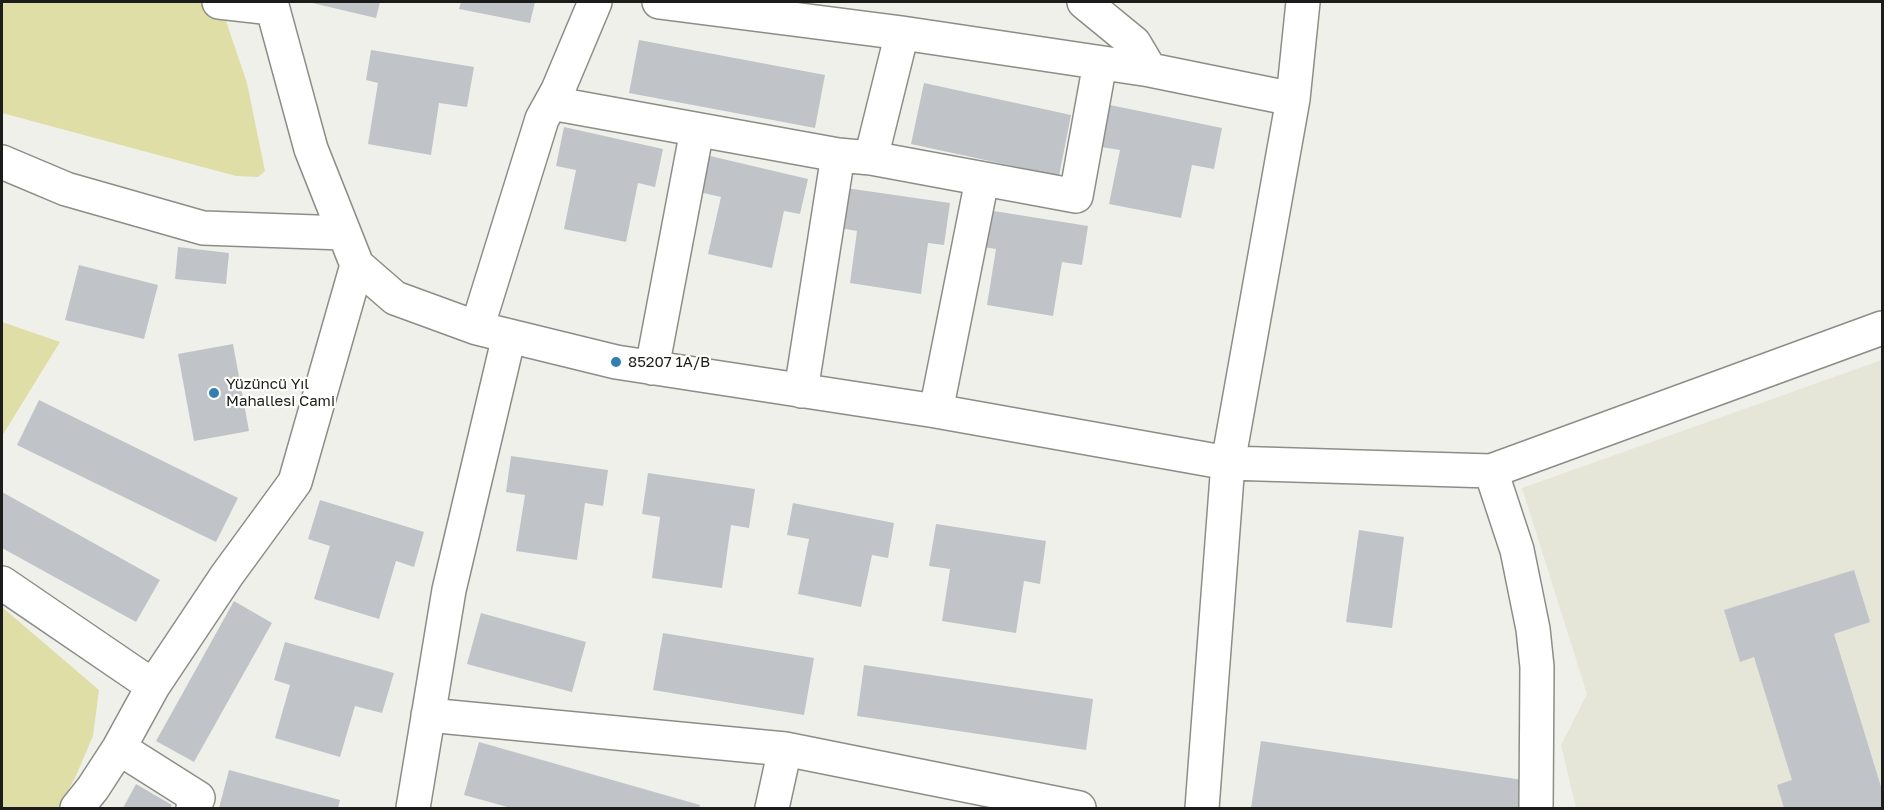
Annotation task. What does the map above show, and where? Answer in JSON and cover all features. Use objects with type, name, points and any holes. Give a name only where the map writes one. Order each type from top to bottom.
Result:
[{"type":"street","points":[[219,2],[271,5],[311,149],[357,265],[395,298],[477,328],[616,362],[936,411],[1228,463],[1491,471],[1882,328]]},
{"type":"street","points":[[477,328],[542,118],[551,103],[595,2]]},
{"type":"street","points":[[659,2],[812,12],[902,33],[1150,70],[1293,99]]},
{"type":"street","points":[[1084,2],[1134,43],[1150,70]]},
{"type":"street","points":[[1202,808],[1228,463],[1293,99],[1303,2]]},
{"type":"street","points":[[871,158],[902,33]]},
{"type":"street","points":[[551,103],[1076,196],[1100,63]]},
{"type":"street","points":[[652,368],[697,130]]},
{"type":"street","points":[[801,391],[838,155]]},
{"type":"street","points":[[2,162],[66,189],[203,228],[344,233]]},
{"type":"street","points":[[936,411],[982,180]]},
{"type":"street","points":[[77,808],[93,789],[153,686],[227,575],[295,482],[357,265]]},
{"type":"street","points":[[413,808],[449,590],[509,336]]},
{"type":"street","points":[[1491,471],[1517,550],[1533,629],[1538,667],[1536,808]]},
{"type":"street","points":[[2,583],[153,686]]},
{"type":"street","points":[[428,715],[785,749],[1079,808]]},
{"type":"street","points":[[118,748],[198,798],[193,808]]},
{"type":"street","points":[[772,808],[785,749]]},
{"type":"shaded area","points":[[2,2],[207,2],[221,6],[247,83],[265,171],[258,177],[236,176],[2,113]]},
{"type":"shaded area","points":[[2,322],[60,342],[2,436]]},
{"type":"shaded area","points":[[1882,360],[1882,808],[1576,808],[1561,745],[1587,694],[1522,488]]},
{"type":"shaded area","points":[[2,607],[99,690],[93,736],[75,778],[58,808],[2,808]]},
{"type":"building","points":[[308,2],[380,2],[376,18]]},
{"type":"building","points":[[461,2],[535,2],[530,23],[459,9]]},
{"type":"building","points":[[639,40],[825,75],[815,128],[629,93]]},
{"type":"building","points":[[371,50],[474,67],[467,107],[439,103],[431,155],[368,144],[378,83],[366,80]]},
{"type":"building","points":[[924,83],[1071,115],[1059,176],[911,144]]},
{"type":"building","points":[[1110,105],[1222,128],[1214,169],[1192,165],[1181,218],[1109,204],[1120,150],[1101,147]]},
{"type":"building","points":[[564,127],[663,149],[655,187],[638,183],[626,242],[564,229],[576,170],[556,166]]},
{"type":"building","points":[[706,155],[808,179],[800,214],[784,211],[772,268],[708,254],[721,197],[699,192]]},
{"type":"building","points":[[846,188],[950,203],[944,245],[928,243],[921,294],[850,283],[857,231],[840,228]]},
{"type":"building","points":[[981,209],[1088,226],[1082,265],[1062,262],[1053,316],[987,305],[996,249],[975,246]]},
{"type":"building","points":[[178,247],[229,253],[226,284],[175,279]]},
{"type":"building","points":[[79,265],[158,285],[144,339],[65,320]]},
{"type":"building","name":"Yüzüncü Yıl Mahallesi Cami","points":[[233,344],[249,431],[194,441],[178,354]]},
{"type":"building","points":[[39,400],[238,498],[216,542],[17,445]]},
{"type":"building","points":[[511,456],[608,470],[603,506],[585,503],[577,560],[516,551],[525,495],[506,492]]},
{"type":"building","points":[[648,473],[755,489],[749,528],[731,525],[722,588],[652,578],[660,517],[642,514]]},
{"type":"building","points":[[2,492],[160,580],[136,622],[2,548]]},
{"type":"building","points":[[320,500],[424,532],[414,567],[396,561],[379,619],[314,599],[330,546],[308,539]]},
{"type":"building","points":[[793,503],[894,523],[888,558],[872,555],[861,607],[798,594],[809,539],[787,535]]},
{"type":"building","points":[[936,524],[1046,541],[1040,584],[1024,581],[1016,633],[942,621],[950,569],[929,566]]},
{"type":"building","points":[[1359,530],[1404,537],[1392,628],[1346,622]]},
{"type":"building","points":[[1854,570],[1870,622],[1834,634],[1882,790],[1882,808],[1784,808],[1777,785],[1792,780],[1754,657],[1740,662],[1724,610]]},
{"type":"building","points":[[234,601],[272,623],[194,762],[156,741]]},
{"type":"building","points":[[481,613],[586,642],[572,692],[467,664]]},
{"type":"building","points":[[663,633],[814,658],[804,715],[653,690]]},
{"type":"building","points":[[285,642],[394,673],[382,713],[355,706],[340,757],[275,738],[290,685],[274,680]]},
{"type":"building","points":[[864,665],[1093,699],[1086,750],[857,716]]},
{"type":"building","points":[[1261,741],[1523,780],[1519,808],[1251,808]]},
{"type":"building","points":[[479,742],[700,805],[699,808],[511,808],[464,795]]},
{"type":"building","points":[[229,770],[340,800],[338,808],[219,808]]},
{"type":"building","points":[[136,784],[172,805],[170,808],[123,808]]},
{"type":"place","name":"85207 1A/B","points":[[616,362]]},
{"type":"place","name":"Yüzüncü Yıl Mahallesi Cami","points":[[214,393]]}]
